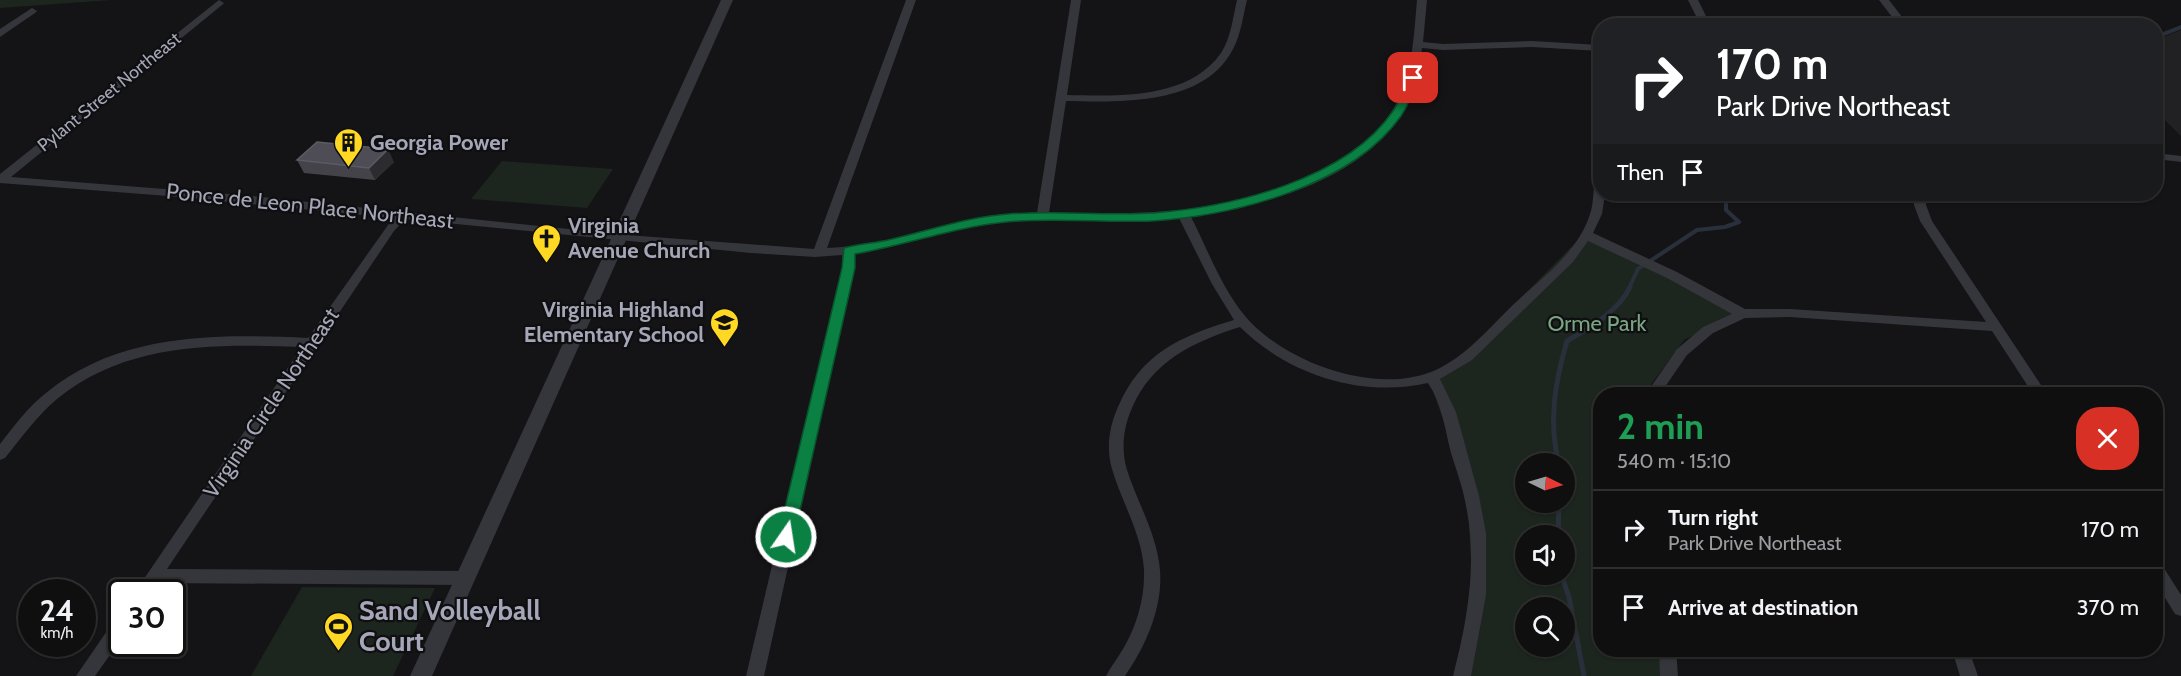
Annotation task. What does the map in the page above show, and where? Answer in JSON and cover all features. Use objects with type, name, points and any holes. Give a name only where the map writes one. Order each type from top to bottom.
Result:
[{"type":"street","points":[[421,676],[728,0]]},
{"type":"street","points":[[819,253],[911,0]]},
{"type":"street","points":[[1043,216],[1076,0]]},
{"type":"street","points":[[1061,98],[1133,97],[1154,94],[1190,83],[1217,65],[1225,55],[1230,45],[1242,0]]},
{"type":"street","name":"Ponce de Leon Place Northeast","points":[[0,180],[148,190],[620,239],[819,253],[888,244],[974,223],[1043,216],[1121,218],[1183,214],[1236,204],[1285,190],[1327,171],[1365,147],[1387,126],[1405,101],[1413,78],[1422,0]]},
{"type":"street","points":[[1693,0],[1702,18]]},
{"type":"street","points":[[1884,0],[1898,18]]},
{"type":"street","name":"Pylant Street Northeast","points":[[0,180],[219,3]]},
{"type":"street","points":[[0,34],[32,11]]},
{"type":"street","points":[[1417,45],[1443,47],[1532,44],[1593,48]]},
{"type":"street","points":[[2163,157],[2181,159]]},
{"type":"street","points":[[1183,214],[1230,304],[1242,322],[1259,338],[1279,352],[1335,377],[1383,384],[1431,377],[1451,369],[1467,357],[1569,259],[1596,214],[1598,201]]},
{"type":"street","points":[[1920,201],[1926,221],[2035,387]]},
{"type":"street","name":"Virginia Circle Northeast","points":[[152,579],[390,228],[402,215]]},
{"type":"street","points":[[1586,234],[1672,275],[1743,314]]},
{"type":"street","points":[[754,676],[848,268],[848,251]]},
{"type":"street","points":[[1658,387],[1682,352],[1708,330],[1743,314],[1790,312],[1995,327]]},
{"type":"street","points":[[1115,676],[1130,654],[1143,628],[1150,597],[1152,570],[1148,542],[1116,454],[1117,428],[1128,397],[1145,371],[1170,350],[1201,334],[1242,322]]},
{"type":"street","points":[[0,454],[36,411],[52,396],[92,369],[117,358],[166,344],[191,342],[312,343]]},
{"type":"street","points":[[1431,377],[1445,399],[1475,512],[1479,540],[1480,569],[1474,628],[1462,676]]},
{"type":"street","points":[[154,576],[466,578]]},
{"type":"street","points":[[2163,584],[2181,609]]},
{"type":"street","points":[[85,676],[108,643]]},
{"type":"street","points":[[1668,657],[1669,676]]},
{"type":"street","points":[[1963,657],[1969,676]]},
{"type":"shaded area","points":[[2181,30],[2181,136],[2163,118],[2163,37]]},
{"type":"green space","points":[[0,0],[112,0],[0,8]]},
{"type":"green space","points":[[502,161],[613,169],[587,208],[471,199]]},
{"type":"green space","name":"Orme Park","points":[[1583,235],[1739,313],[1684,340],[1649,387],[1593,387],[1593,657],[1659,657],[1662,676],[1455,676],[1473,598],[1467,487],[1432,388]]},
{"type":"green space","points":[[302,587],[435,588],[393,676],[251,676]]},
{"type":"building","points":[[317,142],[388,149],[369,168],[297,160]]},
{"type":"waterway","points":[[2163,34],[2181,27]]},
{"type":"waterway","points":[[1629,288],[1638,269],[1697,230],[1725,227],[1739,222],[1726,210],[1726,201]]},
{"type":"waterway","points":[[1557,453],[1554,402],[1567,341],[1594,325],[1611,311],[1619,304],[1630,287]]},
{"type":"waterway","points":[[1558,525],[1559,513]]},
{"type":"waterway","points":[[1565,585],[1584,676]]},
{"type":"place","name":"Georgia Power","points":[[349,168]]},
{"type":"place","name":"Virginia Avenue Church","points":[[547,264]]},
{"type":"place","name":"Virginia Highland Elementary School","points":[[725,348]]},
{"type":"place","name":"Sand Volleyball Court","points":[[338,652]]},
{"type":"route","points":[[786,537],[848,268],[848,251],[888,244],[943,229],[1008,218],[1153,217],[1213,209],[1259,198],[1305,182],[1347,160],[1365,147],[1396,115],[1405,101],[1413,78]]}]
